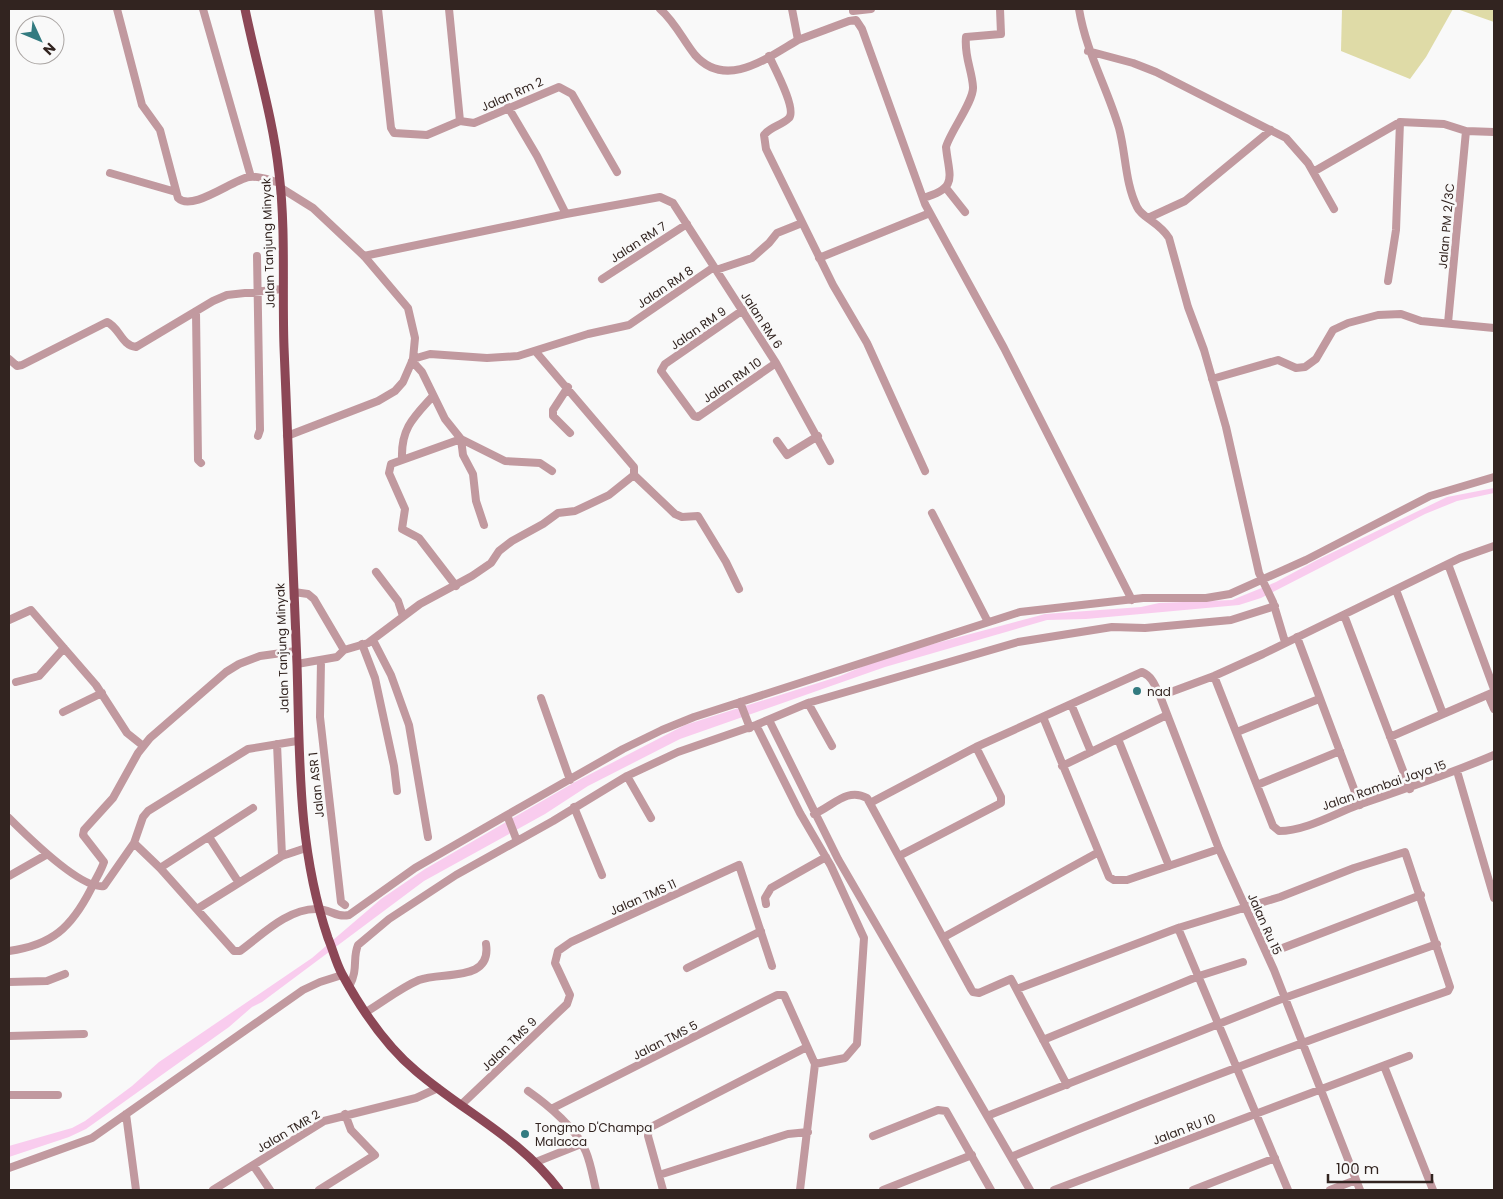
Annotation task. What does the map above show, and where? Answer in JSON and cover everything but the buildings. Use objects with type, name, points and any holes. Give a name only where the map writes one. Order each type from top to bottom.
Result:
[{"type":"main road","name":"Jalan Tanjung Minyak","points":[[245,9],[276,153],[280,185],[287,436],[297,664],[297,741],[306,848],[319,908],[336,964],[366,1012],[398,1054],[438,1088],[510,1140],[536,1162],[559,1190]]},
{"type":"street","points":[[117,9],[142,105],[160,130],[176,192],[182,202],[195,201],[229,184],[251,177],[280,185],[313,208],[364,256],[410,311],[415,331],[413,360],[403,382],[390,394],[287,436]]},
{"type":"street","points":[[203,9],[251,177]]},
{"type":"street","name":"Jalan Rm 2","points":[[378,9],[391,128],[394,133],[427,135],[460,121],[474,123],[553,88],[566,90],[572,94],[616,172]]},
{"type":"street","points":[[449,9],[460,121]]},
{"type":"street","points":[[660,9],[695,54],[716,70],[728,72],[742,70],[798,40],[856,20]]},
{"type":"street","points":[[792,9],[798,40]]},
{"type":"street","points":[[871,9],[853,10],[856,20],[862,29],[923,198],[1004,348],[1132,600]]},
{"type":"street","points":[[923,198],[946,188],[951,174],[946,147],[951,134],[960,122],[973,89],[966,58],[966,38],[1000,34],[1000,9]]},
{"type":"street","points":[[1079,9],[1088,51],[1118,125],[1127,164],[1128,182],[1134,200],[1142,214],[1163,228],[1169,238],[1188,307],[1212,379],[1264,581],[1274,604],[1285,642]]},
{"type":"street","points":[[1088,51],[1134,63],[1156,72],[1286,138],[1313,172],[1334,209]]},
{"type":"street","points":[[769,56],[789,101],[792,113],[789,118],[768,129],[764,135],[766,149],[819,258],[868,343],[925,471]]},
{"type":"street","points":[[364,256],[566,214],[537,156],[508,107]]},
{"type":"street","points":[[1313,172],[1400,122],[1444,124],[1466,131],[1494,132]]},
{"type":"street","points":[[1388,281],[1396,230],[1400,122]]},
{"type":"street","points":[[1148,218],[1185,201],[1270,130]]},
{"type":"street","name":"Jalan PM 2/3C","points":[[1448,323],[1458,235],[1466,131]]},
{"type":"street","points":[[110,173],[176,192]]},
{"type":"street","points":[[946,188],[965,212]]},
{"type":"street","name":"Jalan RM 6","points":[[566,214],[664,197],[673,203],[776,363],[818,436],[830,461]]},
{"type":"street","points":[[819,258],[930,213]]},
{"type":"street","name":"Jalan RM 8","points":[[536,352],[588,334],[629,325],[715,268],[752,258],[770,243],[777,233],[802,223]]},
{"type":"street","name":"Jalan RM 7","points":[[602,279],[687,224]]},
{"type":"street","points":[[257,256],[260,430],[258,436]]},
{"type":"street","points":[[9,360],[17,366],[22,366],[107,322],[112,325],[126,344],[136,347],[212,301],[227,295],[282,288]]},
{"type":"street","name":"Jalan RM 9","points":[[701,416],[694,416],[661,371],[665,364],[742,310]]},
{"type":"street","points":[[196,312],[198,460],[201,463]]},
{"type":"street","points":[[1212,379],[1278,360],[1296,368],[1305,367],[1316,358],[1334,330],[1348,323],[1378,315],[1401,314],[1421,321],[1494,328]]},
{"type":"street","points":[[413,360],[430,354],[487,358],[536,352],[568,387],[634,467],[634,476],[675,514],[682,517],[698,516],[726,562],[739,590]]},
{"type":"street","points":[[413,360],[422,372],[449,426],[461,439],[504,461],[540,463],[552,471]]},
{"type":"street","name":"Jalan RM 10","points":[[701,416],[776,363]]},
{"type":"street","points":[[568,387],[553,410],[554,416],[570,433]]},
{"type":"street","points":[[402,458],[403,436],[406,428],[433,396]]},
{"type":"street","points":[[777,442],[787,455],[818,436]]},
{"type":"street","points":[[456,586],[419,538],[402,529],[404,509],[389,473],[391,464],[402,458],[461,439]]},
{"type":"street","points":[[461,439],[463,456],[473,474],[476,501],[484,525]]},
{"type":"street","points":[[297,664],[320,662],[338,657],[344,650],[373,640],[420,604],[456,586],[491,562],[499,551],[512,540],[558,513],[576,510],[609,495],[634,476]]},
{"type":"street","points":[[134,843],[160,868],[234,951],[240,951],[300,910],[319,908],[340,917],[349,915],[415,868],[662,730],[988,622],[1040,608],[1173,596],[1219,597],[1239,591],[1264,581],[1430,496],[1494,477]]},
{"type":"street","points":[[932,513],[988,622]]},
{"type":"street","points":[[1160,696],[1214,676],[1448,564],[1494,546]]},
{"type":"street","points":[[1448,564],[1492,692],[1494,709]]},
{"type":"street","points":[[376,572],[396,596],[403,616]]},
{"type":"street","points":[[1396,590],[1443,714]]},
{"type":"street","points":[[294,592],[308,594],[314,599],[344,650]]},
{"type":"street","points":[[349,987],[356,975],[355,951],[358,946],[389,919],[456,875],[627,776],[678,752],[769,720],[808,703],[1018,642],[1112,628],[1145,628],[1231,620],[1274,604]]},
{"type":"street","points":[[9,620],[31,610],[102,693],[127,733],[142,745]]},
{"type":"street","points":[[1344,615],[1410,788]]},
{"type":"street","points":[[1297,637],[1360,805]]},
{"type":"street","points":[[373,640],[391,675],[409,725],[428,836]]},
{"type":"street","points":[[362,644],[374,678],[394,766],[397,791]]},
{"type":"street","points":[[16,682],[39,676],[64,648]]},
{"type":"street","points":[[9,951],[26,948],[62,932],[73,920],[104,862],[83,835],[84,830],[113,798],[142,745],[239,664],[260,656],[296,651]]},
{"type":"street","name":"Jalan ASR 1","points":[[320,662],[321,727],[341,902],[345,905]]},
{"type":"street","name":"Jalan Ru 15","points":[[1071,704],[1142,672],[1152,679],[1219,849],[1267,954],[1360,1190]]},
{"type":"street","points":[[1214,676],[1258,785],[1340,751]]},
{"type":"street","points":[[1390,737],[1492,692]]},
{"type":"street","points":[[63,712],[102,693]]},
{"type":"street","points":[[541,698],[570,780]]},
{"type":"street","points":[[1237,732],[1319,699]]},
{"type":"street","points":[[808,703],[832,746]]},
{"type":"street","points":[[741,704],[751,726],[840,883],[864,938],[858,1036],[853,1051],[844,1058],[815,1064]]},
{"type":"street","points":[[870,803],[976,747],[1071,704],[1091,752]]},
{"type":"street","points":[[1062,766],[1167,715]]},
{"type":"street","points":[[1042,717],[1106,873],[1114,880],[1126,880],[1219,849]]},
{"type":"street","points":[[769,720],[814,814],[849,878],[1030,1190]]},
{"type":"street","points":[[1118,738],[1169,866]]},
{"type":"street","points":[[9,818],[46,854],[98,887],[107,882],[134,843],[142,817],[148,811],[248,749],[297,741]]},
{"type":"street","points":[[278,744],[282,856]]},
{"type":"street","points":[[898,856],[1000,803],[1000,798],[976,747]]},
{"type":"street","name":"Jalan Rambai Jaya 15","points":[[1258,785],[1273,826],[1279,831],[1286,831],[1457,771],[1494,755]]},
{"type":"street","points":[[1457,771],[1494,898]]},
{"type":"street","points":[[627,776],[651,818]]},
{"type":"street","points":[[814,814],[848,794],[857,793],[867,798],[973,992],[979,993],[1011,979],[1067,1085]]},
{"type":"street","points":[[574,807],[602,875]]},
{"type":"street","points":[[160,868],[253,808]]},
{"type":"street","points":[[508,817],[517,840]]},
{"type":"street","points":[[209,838],[239,883]]},
{"type":"street","points":[[197,909],[282,856],[306,848]]},
{"type":"street","points":[[944,937],[1097,852]]},
{"type":"street","points":[[1011,1157],[1133,1106],[1237,1068],[1302,1041],[1448,991],[1450,988],[1422,896],[1405,852],[1246,907],[1178,928],[1017,989]]},
{"type":"street","points":[[9,876],[46,854]]},
{"type":"street","points":[[766,904],[765,898],[770,888],[826,857]]},
{"type":"street","name":"Jalan TMS 11","points":[[570,999],[570,995],[555,963],[558,951],[571,942],[739,865],[760,931]]},
{"type":"street","points":[[840,883],[849,878]]},
{"type":"street","points":[[1267,954],[1422,896]]},
{"type":"street","points":[[1178,928],[1288,1190]]},
{"type":"street","points":[[688,968],[760,931],[772,966]]},
{"type":"street","points":[[366,1012],[418,980],[469,972],[483,964],[488,955],[486,944]]},
{"type":"street","points":[[987,1116],[1284,998],[1437,944]]},
{"type":"street","points":[[1043,1040],[1199,976],[1243,962]]},
{"type":"street","points":[[9,982],[47,981],[65,974]]},
{"type":"street","points":[[9,1168],[92,1138],[304,990],[320,982],[342,975]]},
{"type":"street","name":"Jalan TMS 5","points":[[553,1108],[777,995],[784,995],[786,998],[807,1047]]},
{"type":"street","name":"Jalan TMS 9","points":[[462,1104],[570,999]]},
{"type":"street","points":[[9,1036],[84,1034]]},
{"type":"street","points":[[663,1190],[648,1136],[650,1128],[807,1047],[815,1064],[800,1190]]},
{"type":"street","name":"Jalan RU 10","points":[[1054,1190],[1409,1056]]},
{"type":"street","points":[[1384,1066],[1433,1190]]},
{"type":"street","name":"Jalan TMR 2","points":[[212,1190],[324,1121],[345,1114],[416,1098],[438,1088]]},
{"type":"street","points":[[528,1091],[553,1108],[581,1144],[587,1153],[596,1190]]},
{"type":"street","points":[[9,1095],[58,1095]]},
{"type":"street","points":[[873,1136],[938,1110],[943,1110],[949,1114],[991,1190]]},
{"type":"street","points":[[126,1114],[136,1190]]},
{"type":"street","points":[[319,1190],[375,1155],[351,1130],[345,1114]]},
{"type":"street","points":[[659,1175],[788,1134],[808,1132]]},
{"type":"street","points":[[536,1162],[581,1144]]},
{"type":"street","points":[[883,1190],[972,1155]]},
{"type":"street","points":[[1193,1190],[1274,1158]]},
{"type":"street","points":[[253,1165],[270,1190]]},
{"type":"street","points":[[1330,1190],[1356,1180]]},
{"type":"shaded area","points":[[1342,9],[1453,9],[1426,57],[1410,79],[1341,51]]},
{"type":"shaded area","points":[[1457,9],[1494,9],[1494,22]]},
{"type":"shaded area","points":[[1494,488],[1494,493],[1457,501],[1425,514],[1261,598],[1239,605],[1086,619],[1047,620],[885,667],[680,739],[588,786],[545,814],[424,881],[262,1002],[252,1007],[229,1027],[86,1129],[69,1137],[9,1157],[9,1146],[72,1128],[85,1121],[132,1086],[159,1062],[312,958],[381,899],[425,869],[575,782],[685,725],[840,676],[888,656],[1045,614],[1141,607],[1159,603],[1232,600],[1276,582],[1447,497]]},
{"type":"place","name":"nad","points":[[1137,691]]},
{"type":"place","name":"Tongmo D'Champa Malacca","points":[[525,1134]]}]
